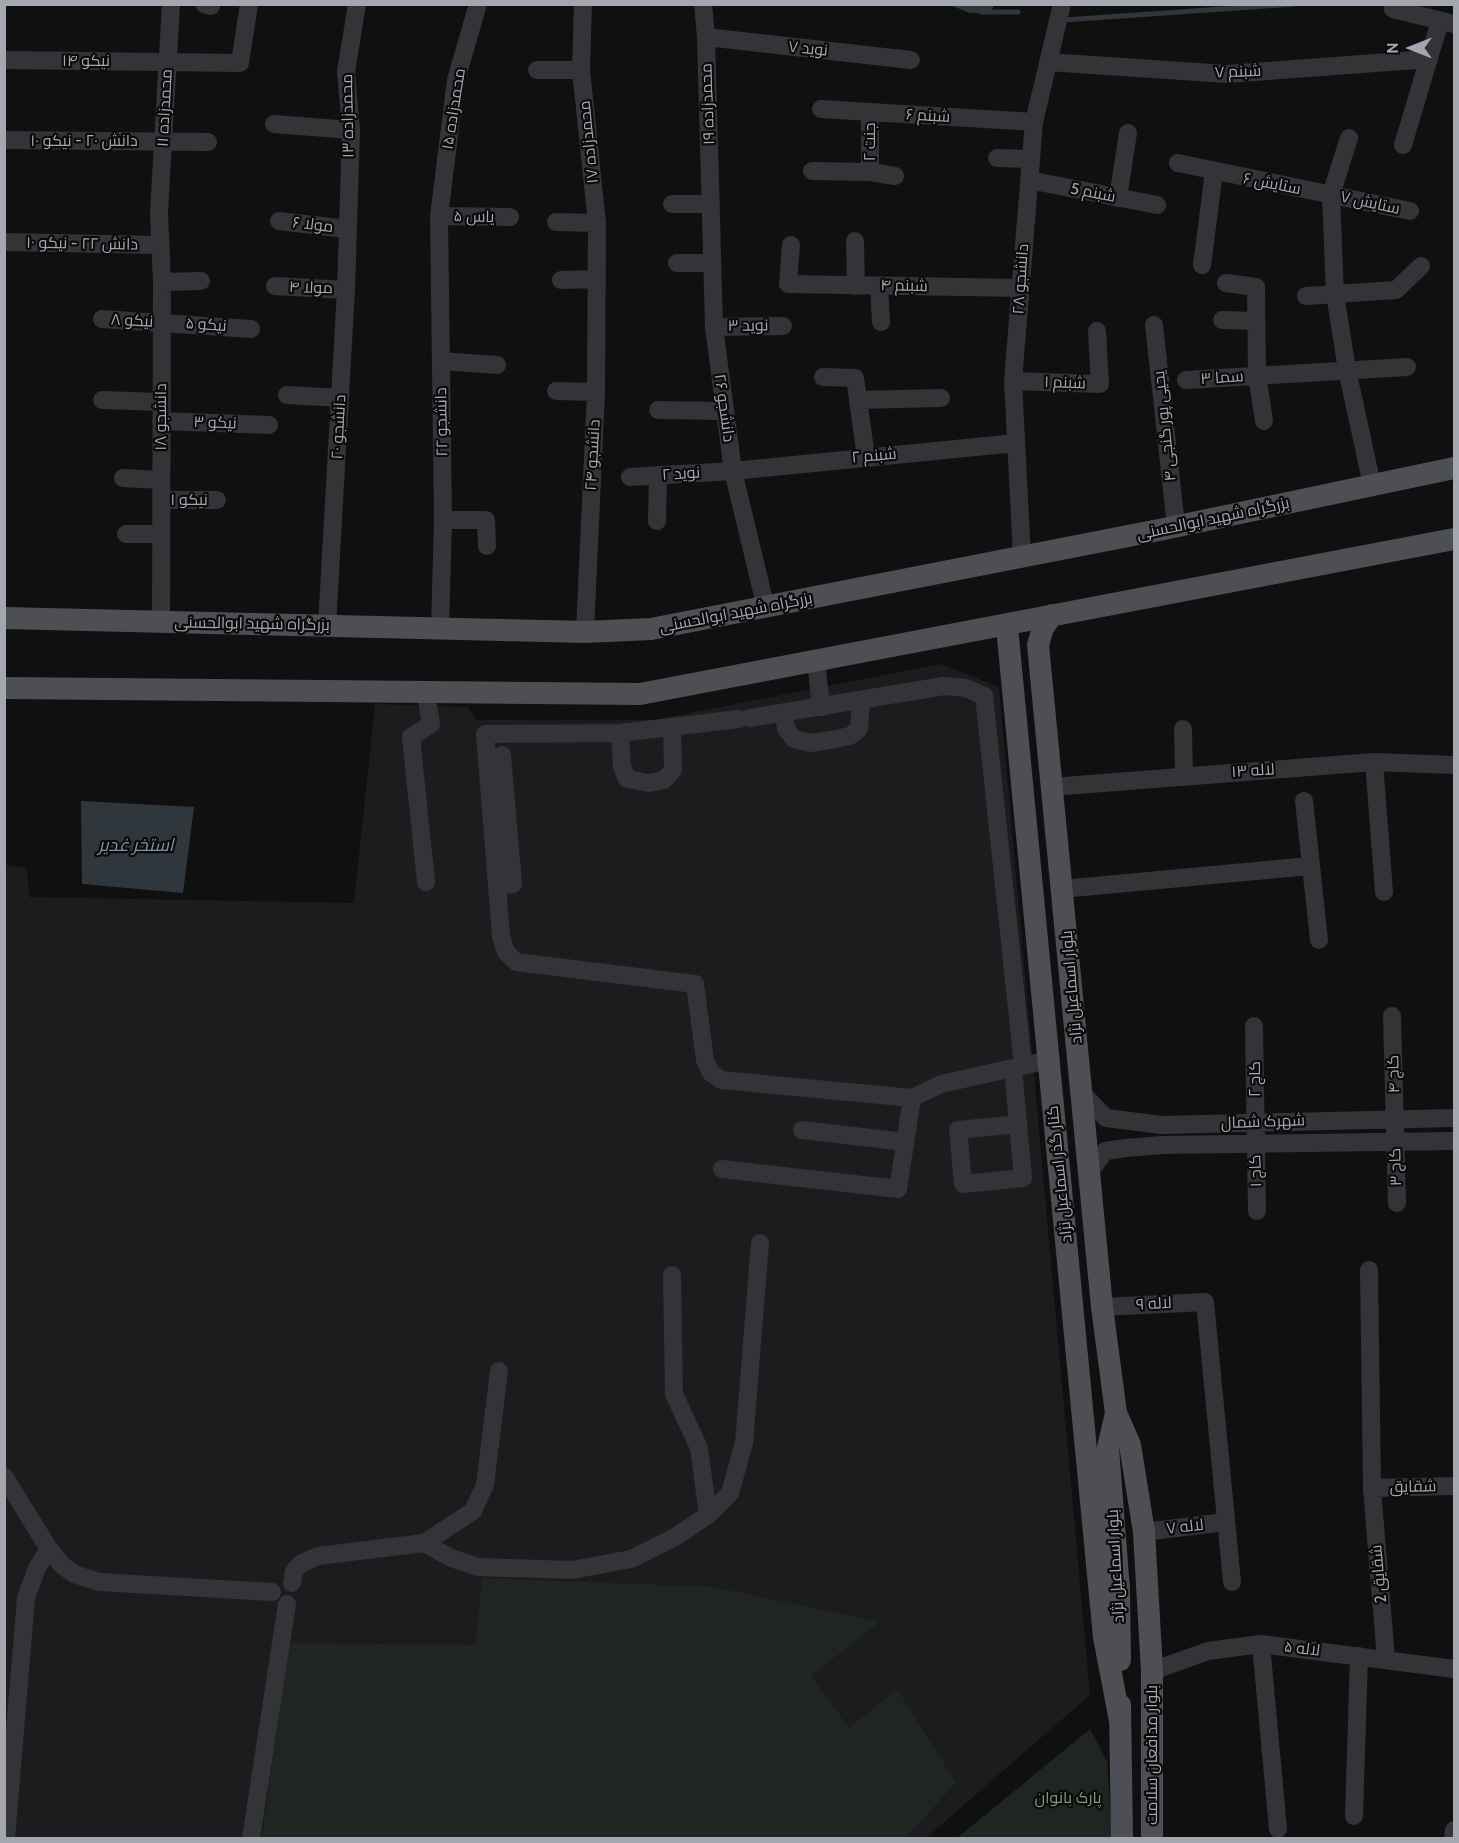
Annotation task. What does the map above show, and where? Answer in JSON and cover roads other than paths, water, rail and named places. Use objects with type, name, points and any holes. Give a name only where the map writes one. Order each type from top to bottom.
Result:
[{"type":"main road","name":"بزرگراه شهید ابوالحسنی","points":[[4,618],[585,632],[651,629],[1022,557],[1455,468]]},
{"type":"main road","points":[[4,688],[640,694],[1455,539]]},
{"type":"main road","points":[[960,633],[1007,627],[1017,628],[1038,645],[1043,628],[1052,615]]},
{"type":"main road","name":"کنار گذر اسماعیل نژاد","points":[[1007,627],[1104,1637],[1120,1721]]},
{"type":"main road","name":"بلوار اسماعیل نژاد","points":[[1038,645],[1102,1307],[1116,1413],[1130,1445],[1144,1532],[1152,1671]]},
{"type":"main road","name":"بلوار اسماعیل نژاد","points":[[1116,1413],[1108,1448],[1119,1590],[1120,1721]]},
{"type":"main road","name":"بلوار مدافعان سلامت","points":[[1152,1671],[1152,1839]]},
{"type":"main road","name":"بلوار مدافعان سلامت","points":[[1120,1721],[1122,1839]]},
{"type":"street","name":"محمدزاده ۱۱","points":[[159,212],[171,4]]},
{"type":"street","name":"نیکو ۱۴","points":[[4,60],[240,63],[249,4]]},
{"type":"street","name":"محمدزاده ۱۳","points":[[347,229],[351,130],[346,72],[357,4]]},
{"type":"street","name":"محمدزاده ۱۵","points":[[439,216],[456,80],[478,4]]},
{"type":"street","name":"محمدزاده ۱۷","points":[[583,4],[581,70],[597,223],[597,279]]},
{"type":"street","name":"محمدزاده ۱۹","points":[[702,4],[706,37],[711,204]]},
{"type":"street","points":[[971,4],[985,4]]},
{"type":"street","name":"دانشجو ۲۸","points":[[1022,557],[1014,381],[1034,122],[1062,4]]},
{"type":"street","points":[[1393,9],[1447,23],[1429,59],[1403,145]]},
{"type":"street","name":"نوید ۷","points":[[706,37],[911,60]]},
{"type":"street","name":"شبنم ۷","points":[[1048,62],[1227,74],[1429,59]]},
{"type":"street","points":[[537,70],[581,70]]},
{"type":"street","name":"شبنم ۶","points":[[821,109],[1034,122]]},
{"type":"street","name":"جنت ۲","points":[[870,112],[870,172]]},
{"type":"street","points":[[274,124],[351,130]]},
{"type":"street","points":[[1118,198],[1128,133]]},
{"type":"street","points":[[1349,138],[1331,195],[1335,294],[1347,370],[1372,485]]},
{"type":"street","name":"دانش ۲۰ - نیکو ۱۰","points":[[4,140],[208,142]]},
{"type":"street","points":[[997,158],[1031,159]]},
{"type":"street","name":"ستایش ۶","points":[[1178,163],[1331,195]]},
{"type":"street","points":[[812,171],[870,172],[895,176]]},
{"type":"street","points":[[1202,265],[1214,172]]},
{"type":"street","name":"شبنم 5","points":[[1029,180],[1156,205]]},
{"type":"street","name":"ستایش ۷","points":[[1331,195],[1410,212]]},
{"type":"street","points":[[672,204],[711,204]]},
{"type":"street","name":"دانشجو ۲۶","points":[[711,204],[714,327],[723,411],[733,471],[766,608]]},
{"type":"street","name":"دانشجو ۱۸","points":[[159,212],[162,282],[161,622]]},
{"type":"street","name":"یاس ۵","points":[[439,216],[510,217]]},
{"type":"street","name":"دانشجو ۲۲","points":[[439,216],[443,520],[440,628]]},
{"type":"street","name":"مولا ۶","points":[[279,221],[347,229]]},
{"type":"street","points":[[556,222],[597,223]]},
{"type":"street","name":"دانشجو ۲۰","points":[[327,626],[346,290],[347,229]]},
{"type":"street","points":[[855,241],[856,286]]},
{"type":"street","name":"دانش ۲۲ - نیکو ۱۰","points":[[4,243],[160,245]]},
{"type":"street","name":"شبنم ۴","points":[[791,245],[788,284],[1021,288]]},
{"type":"street","points":[[676,263],[712,262]]},
{"type":"street","points":[[1306,296],[1396,290],[1421,266]]},
{"type":"street","points":[[561,280],[597,279]]},
{"type":"street","name":"دانشجو ۲۴","points":[[585,632],[596,392],[597,279]]},
{"type":"street","points":[[162,282],[201,281]]},
{"type":"street","points":[[1226,283],[1256,287],[1257,375],[1264,422]]},
{"type":"street","name":"مولا ۴","points":[[275,286],[346,290]]},
{"type":"street","points":[[879,286],[881,322]]},
{"type":"street","name":"نیکو ۸","points":[[102,319],[161,322]]},
{"type":"street","points":[[1222,320],[1256,321]]},
{"type":"street","name":"نیکو ۵","points":[[161,322],[251,329]]},
{"type":"street","name":"یحیی پور گنجی ۴","points":[[1154,325],[1176,526]]},
{"type":"street","name":"نوید ۳","points":[[714,327],[783,326]]},
{"type":"street","name":"شبنم ۱","points":[[1014,381],[1100,384],[1097,332]]},
{"type":"street","points":[[441,361],[497,365]]},
{"type":"street","name":"سما ۳","points":[[1186,380],[1407,367]]},
{"type":"street","points":[[823,377],[855,378],[866,457]]},
{"type":"street","points":[[556,391],[596,392]]},
{"type":"street","points":[[287,395],[340,398]]},
{"type":"street","points":[[858,400],[941,398]]},
{"type":"street","points":[[102,400],[160,402]]},
{"type":"street","points":[[658,410],[723,411]]},
{"type":"street","name":"نیکو ۳","points":[[161,421],[269,425]]},
{"type":"street","name":"شبنم ۲","points":[[733,471],[1016,443]]},
{"type":"street","name":"نوید ۲","points":[[630,477],[733,471]]},
{"type":"street","points":[[657,521],[658,475]]},
{"type":"street","points":[[123,478],[161,480]]},
{"type":"street","name":"نیکو ۱","points":[[161,500],[218,501]]},
{"type":"street","points":[[443,520],[486,520],[487,546]]},
{"type":"street","points":[[126,534],[161,534]]},
{"type":"street","points":[[816,660],[821,707]]},
{"type":"street","points":[[1018,1124],[958,1130],[963,1184],[1023,1178],[1018,1124],[1018,1066],[984,696],[966,688],[944,686],[745,719],[620,733],[485,734],[501,936],[506,952],[516,962],[695,984],[705,1060],[711,1073],[721,1080],[912,1098],[941,1084],[1018,1066],[1049,1060]]},
{"type":"street","points":[[426,693],[432,724],[411,737],[426,882]]},
{"type":"street","points":[[784,713],[786,729],[794,739],[810,743],[830,740],[849,736],[859,729],[861,700]]},
{"type":"street","points":[[620,733],[622,766],[627,778],[637,783],[648,783],[664,780],[673,770],[672,727]]},
{"type":"street","points":[[1183,729],[1184,776]]},
{"type":"street","points":[[497,886],[513,884],[502,755]]},
{"type":"street","points":[[1374,762],[1384,892]]},
{"type":"street","name":"لاله ۱۳","points":[[1051,787],[1374,762],[1455,765]]},
{"type":"street","points":[[1304,801],[1319,940]]},
{"type":"street","points":[[1062,889],[1310,866]]},
{"type":"street","name":"کاج ۴","points":[[1392,1017],[1395,1130]]},
{"type":"street","name":"کاج ۲","points":[[1254,1026],[1255,1132]]},
{"type":"street","name":"شهرک شمال","points":[[1082,1093],[1106,1118],[1255,1132],[1395,1130],[1455,1118]]},
{"type":"street","points":[[722,1169],[898,1189],[912,1098]]},
{"type":"street","points":[[1162,1125],[1162,1145]]},
{"type":"street","points":[[802,1130],[905,1142]]},
{"type":"street","name":"شهرک شمال","points":[[1089,1173],[1105,1151],[1255,1132],[1395,1130],[1455,1141]]},
{"type":"street","name":"کاج ۳","points":[[1395,1130],[1397,1203]]},
{"type":"street","name":"کاج ۱","points":[[1255,1132],[1257,1211]]},
{"type":"street","points":[[424,1543],[451,1558],[478,1567],[572,1570],[631,1559],[675,1537],[708,1515],[730,1493],[744,1443],[760,1243]]},
{"type":"street","name":"شقايق 2","points":[[1369,1270],[1372,1488],[1386,1659]]},
{"type":"street","points":[[672,1275],[674,1394],[699,1448],[708,1515]]},
{"type":"street","name":"لاله ۹","points":[[1102,1307],[1206,1302],[1225,1522]]},
{"type":"street","points":[[272,1592],[276,1601],[286,1604],[291,1601],[296,1592],[292,1583],[294,1571],[300,1564],[318,1556],[424,1543],[472,1511],[485,1485],[499,1371]]},
{"type":"street","points":[[4,1476],[49,1549],[62,1565],[74,1574],[99,1582],[272,1592]]},
{"type":"street","name":"شقايق","points":[[1372,1488],[1455,1486]]},
{"type":"street","points":[[1225,1522],[1232,1582]]},
{"type":"street","name":"لاله ۷","points":[[1144,1532],[1225,1522]]},
{"type":"street","points":[[6,1839],[26,1598],[37,1568],[49,1549]]},
{"type":"street","points":[[272,1592],[277,1582],[287,1580],[292,1583]]},
{"type":"street","points":[[251,1839],[286,1604]]},
{"type":"street","points":[[1261,1644],[1278,1829]]},
{"type":"street","name":"لاله ۵","points":[[1152,1671],[1208,1651],[1261,1644],[1455,1669]]},
{"type":"street","points":[[1354,1816],[1359,1656]]},
{"type":"street","points":[[1453,1839],[1455,1830]]},
{"type":"water","name":"استخر غدیر","points":[[81,801],[194,807],[183,893],[82,884]]},
{"type":"waterway","points":[[954,4],[969,10]]},
{"type":"waterway","points":[[1064,20],[1294,4]]},
{"type":"waterway","points":[[981,12],[1018,12]]},
{"type":"park label","name":"پارک بانوان","points":[[1068,1798]]}]
